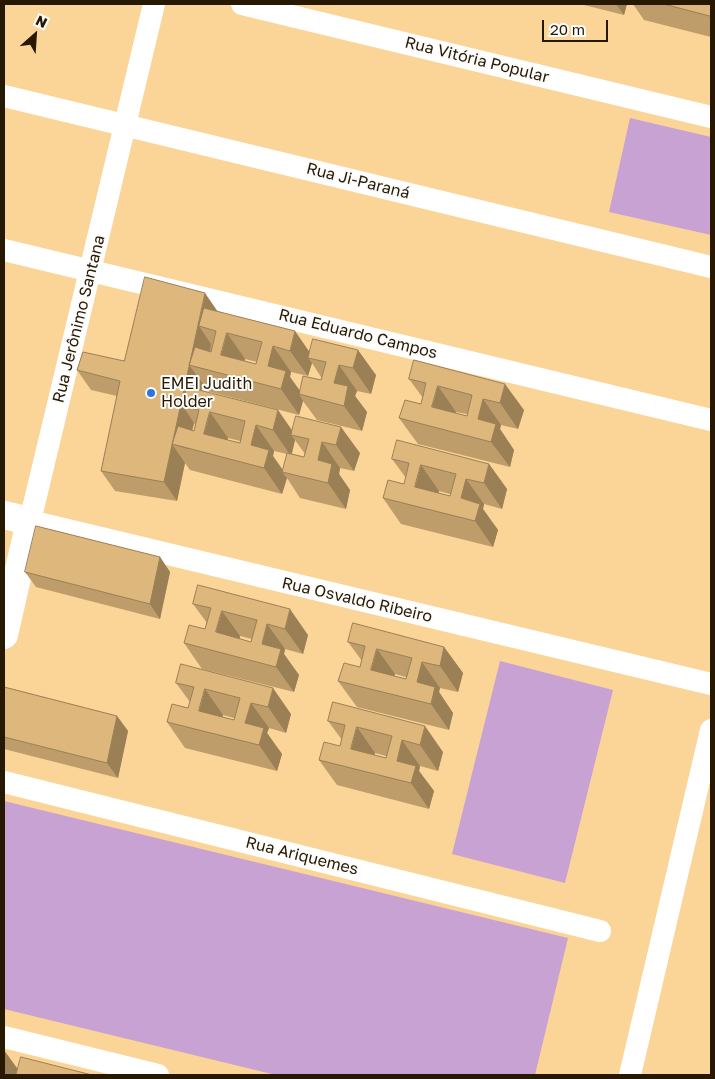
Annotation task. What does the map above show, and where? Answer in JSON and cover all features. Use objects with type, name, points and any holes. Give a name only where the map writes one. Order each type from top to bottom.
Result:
[{"type":"street","name":"Rua Jerônimo Santana","points":[[4,635],[154,4]]},
{"type":"street","name":"Rua Vitória Popular","points":[[242,4],[711,117]]},
{"type":"street","name":"Rua Ji-Paraná","points":[[4,96],[711,267]]},
{"type":"street","name":"Rua Eduardo Campos","points":[[4,250],[711,420]]},
{"type":"street","name":"Rua Osvaldo Ribeiro","points":[[4,515],[711,684]]},
{"type":"street","points":[[630,1075],[711,730]]},
{"type":"street","name":"Rua Ariquemes","points":[[4,782],[600,931]]},
{"type":"street","points":[[4,1037],[158,1075]]},
{"type":"shaded area","points":[[630,118],[711,137],[711,235],[609,212]]},
{"type":"shaded area","points":[[500,661],[613,690],[565,883],[452,854]]},
{"type":"shaded area","points":[[4,801],[568,938],[535,1075],[276,1075],[4,1009]]},
{"type":"building","points":[[664,4],[711,4],[711,16]]},
{"type":"building","points":[[145,277],[205,293],[164,482],[101,471],[120,381],[77,370],[83,352],[124,361]]},
{"type":"building","points":[[204,308],[295,331],[290,351],[273,346],[268,366],[286,371],[281,389],[189,365],[195,347],[211,352],[216,331],[199,326]],"holes":[[[227,333],[262,342],[256,364],[221,355]]]},
{"type":"building","points":[[313,339],[358,350],[353,368],[339,365],[334,383],[348,386],[344,406],[299,394],[303,376],[321,380],[326,362],[308,358]]},
{"type":"building","points":[[414,360],[505,384],[500,403],[483,399],[478,419],[496,424],[491,442],[399,418],[405,400],[421,404],[426,383],[409,379]],"holes":[[[438,386],[472,395],[467,416],[432,407]]]},
{"type":"building","points":[[187,387],[278,410],[273,430],[256,425],[251,445],[269,450],[264,468],[172,444],[178,426],[194,431],[199,410],[182,405]],"holes":[[[210,412],[245,421],[240,443],[204,434]]]},
{"type":"building","points":[[296,416],[341,427],[336,445],[322,442],[318,460],[332,464],[328,483],[282,472],[287,453],[304,457],[309,439],[291,435]]},
{"type":"building","points":[[397,440],[489,464],[484,483],[466,479],[461,498],[480,504],[475,521],[383,498],[388,480],[404,484],[409,463],[392,459]],"holes":[[[421,465],[456,474],[450,496],[415,487]]]},
{"type":"building","points":[[36,526],[160,557],[150,604],[25,572]]},
{"type":"building","points":[[198,585],[290,609],[285,629],[267,624],[262,644],[281,649],[276,667],[184,643],[189,625],[205,629],[211,608],[193,604]],"holes":[[[222,611],[257,620],[251,642],[216,632]]]},
{"type":"building","points":[[353,623],[444,647],[440,666],[422,662],[417,682],[435,687],[431,704],[338,681],[344,663],[360,667],[365,646],[348,642]],"holes":[[[377,649],[412,658],[406,679],[371,670]]]},
{"type":"building","points":[[181,664],[273,688],[268,707],[251,703],[245,723],[264,728],[259,745],[167,722],[172,704],[188,708],[194,687],[176,683]],"holes":[[[205,689],[240,698],[234,720],[199,711]]]},
{"type":"building","points":[[4,687],[117,716],[107,763],[4,737]]},
{"type":"building","points":[[333,702],[425,726],[420,745],[402,740],[397,761],[416,766],[411,783],[319,760],[324,742],[340,746],[345,725],[328,721]],"holes":[[[357,727],[392,736],[386,758],[351,749]]]},
{"type":"building","points":[[21,1057],[92,1075],[16,1075]]},
{"type":"place","name":"EMEI Judith Holder","points":[[151,393]]}]
